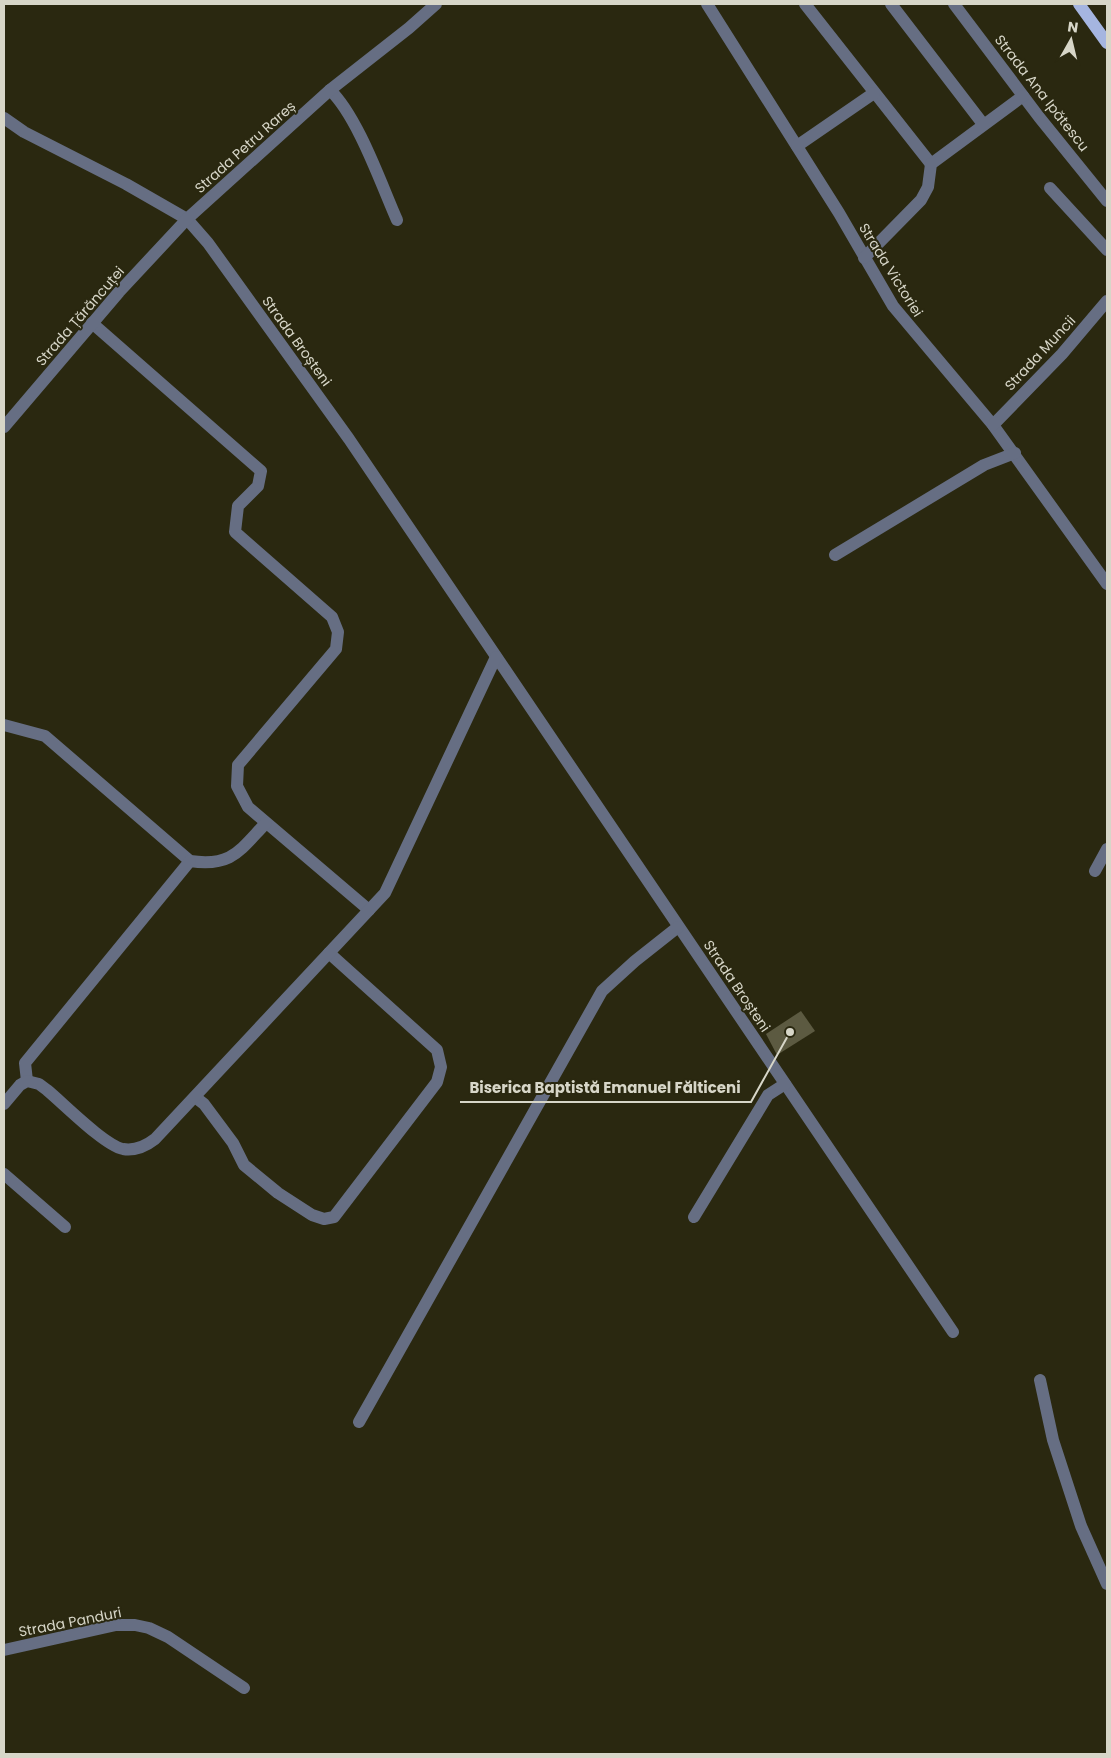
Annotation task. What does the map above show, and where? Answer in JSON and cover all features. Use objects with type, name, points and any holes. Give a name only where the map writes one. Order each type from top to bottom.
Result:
[{"type":"main road","points":[[1079,4],[1107,43]]},
{"type":"street","name":"Strada Petru Rareș","points":[[184,223],[330,90],[409,28],[436,4]]},
{"type":"street","name":"Strada Victoriei","points":[[707,4],[839,212],[893,306],[1015,453],[1107,584]]},
{"type":"street","points":[[805,4],[931,164]]},
{"type":"street","points":[[891,4],[983,124]]},
{"type":"street","name":"Strada Ana Ipătescu","points":[[954,4],[1023,96],[1107,201]]},
{"type":"street","points":[[330,90],[340,100],[351,118],[397,220]]},
{"type":"street","points":[[797,146],[874,93]]},
{"type":"street","points":[[864,258],[921,200],[928,187],[931,164],[1023,96]]},
{"type":"street","name":"Strada Broșteni","points":[[4,118],[24,132],[126,184],[184,223],[208,243],[348,439],[953,1332]]},
{"type":"street","points":[[1050,188],[1107,250]]},
{"type":"street","name":"Strada Țărăncuței","points":[[4,427],[92,323],[184,223]]},
{"type":"street","name":"Strada Muncii","points":[[993,425],[1062,354],[1107,301]]},
{"type":"street","points":[[92,323],[261,471],[258,486],[238,506],[235,532],[332,617],[338,632],[336,649],[238,764],[237,786],[248,807],[369,910]]},
{"type":"street","points":[[835,555],[984,465],[1015,453]]},
{"type":"street","points":[[4,1104],[20,1085],[27,1081],[38,1084],[47,1090],[107,1142],[122,1149],[135,1149],[146,1146],[156,1139],[385,893],[496,657]]},
{"type":"street","points":[[4,725],[46,736],[190,861],[210,864],[234,857],[266,823]]},
{"type":"street","points":[[1095,871],[1107,849]]},
{"type":"street","points":[[27,1081],[25,1063],[190,861]]},
{"type":"street","points":[[359,1422],[602,991],[678,926]]},
{"type":"street","points":[[195,1097],[204,1104],[233,1144],[244,1165],[278,1193],[312,1215],[324,1219],[334,1217],[437,1082],[441,1067],[437,1050],[329,953]]},
{"type":"street","points":[[694,1217],[768,1095],[785,1084]]},
{"type":"street","points":[[4,1174],[65,1227]]},
{"type":"street","points":[[1040,1380],[1053,1440],[1081,1526],[1107,1584]]},
{"type":"street","name":"Strada Panduri","points":[[4,1650],[116,1625],[135,1625],[150,1628],[168,1637],[244,1688]]},
{"type":"building","points":[[801,1011],[815,1031],[777,1055],[766,1034]]},
{"type":"place","name":"Biserica Baptistă Emanuel Fălticeni","points":[[790,1032]]}]
